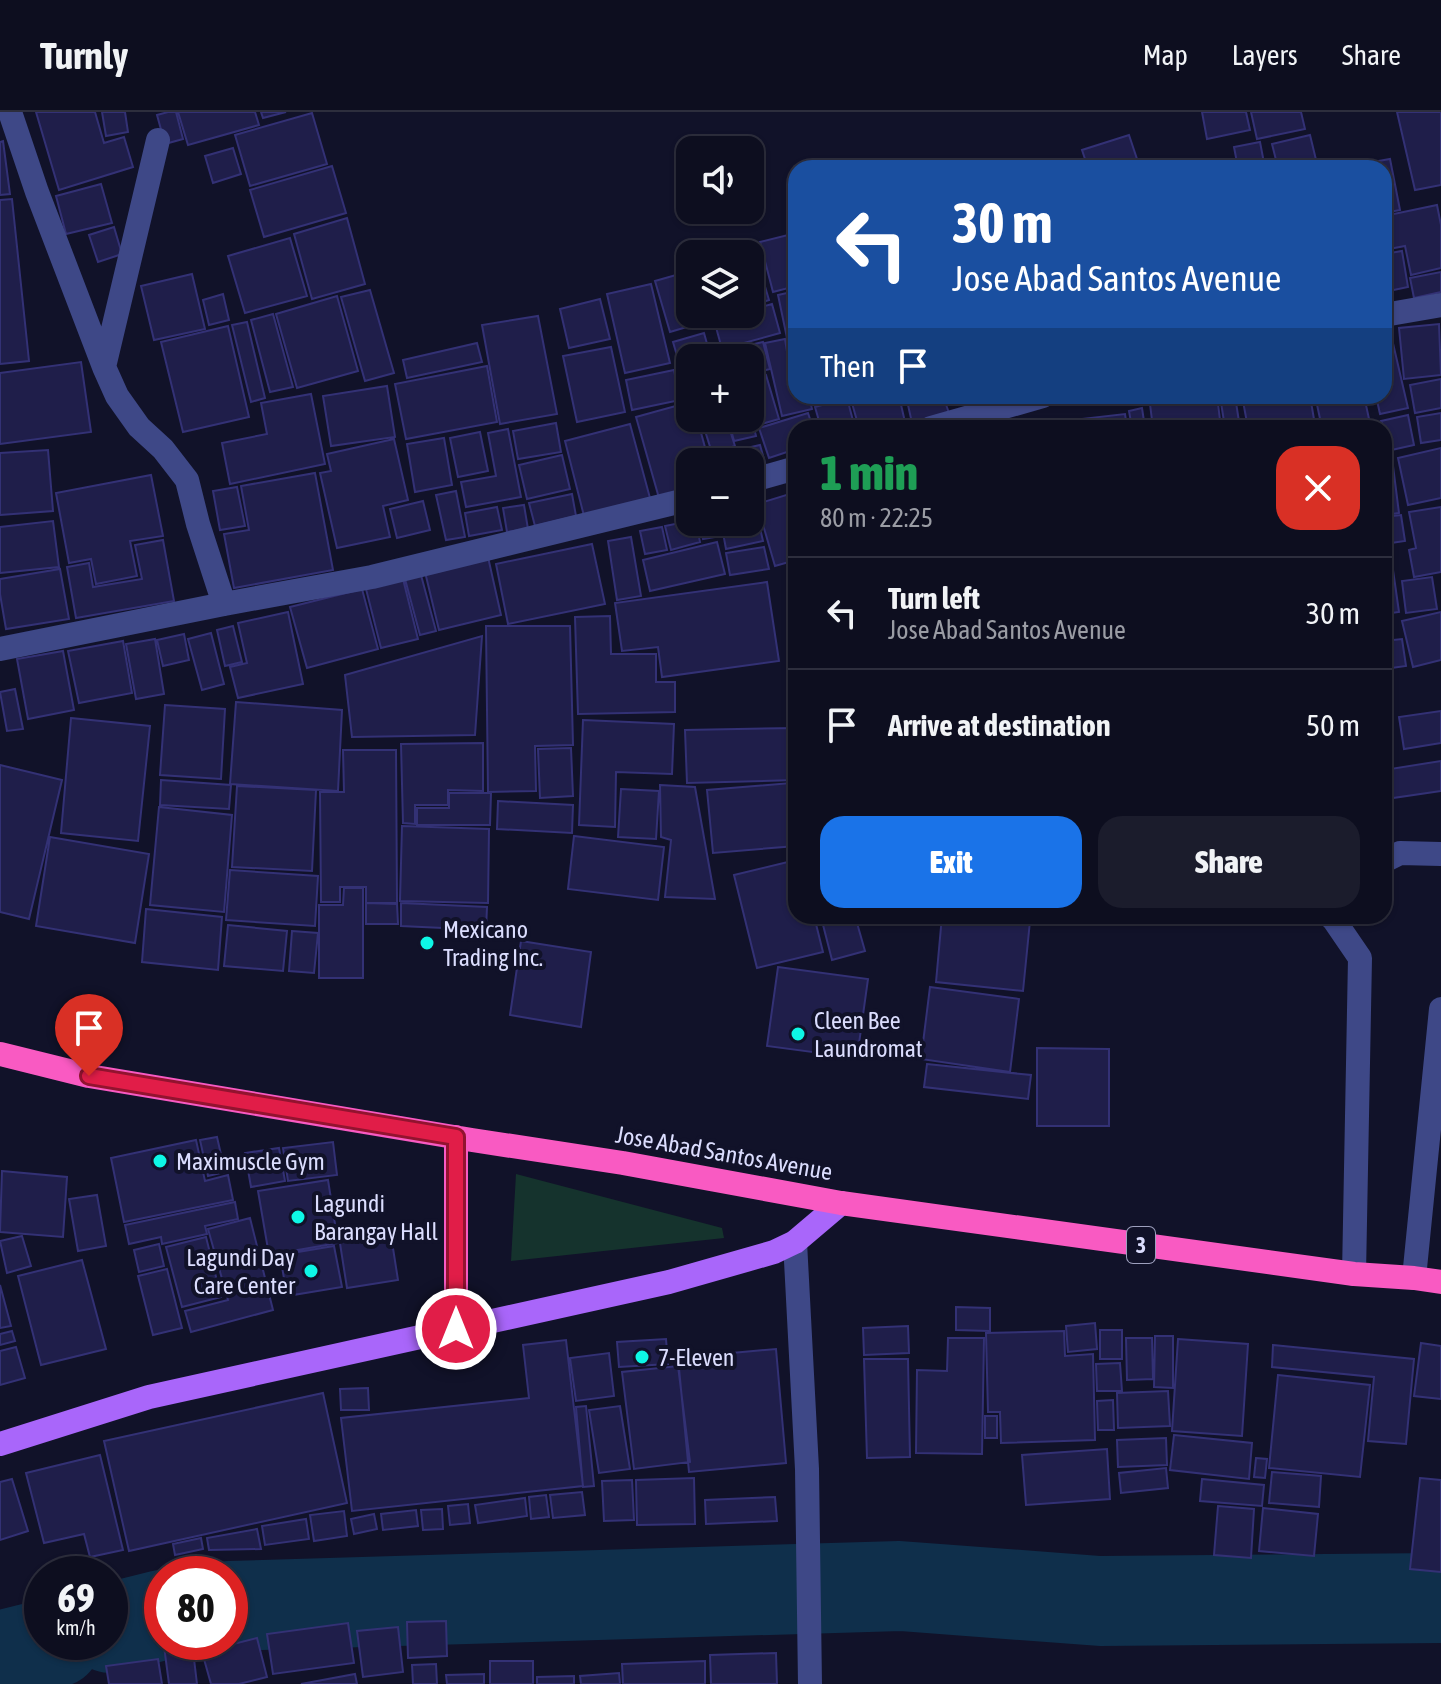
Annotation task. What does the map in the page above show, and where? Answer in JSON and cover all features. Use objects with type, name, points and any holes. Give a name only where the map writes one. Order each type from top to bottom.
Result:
[{"type":"highway","name":"Jose Abad Santos Avenue","points":[[0,1054],[89,1076],[623,1163],[841,1203],[1354,1274],[1441,1282]]},
{"type":"highway","points":[[456,1137],[456,1329]]},
{"type":"main road","points":[[0,1444],[149,1397],[669,1282],[774,1252],[795,1242],[841,1203]]},
{"type":"street","points":[[11,115],[37,192],[117,396],[139,427],[163,449],[187,480],[224,604]]},
{"type":"street","points":[[104,367],[158,140]]},
{"type":"street","points":[[1392,314],[1441,305]]},
{"type":"street","points":[[959,420],[1015,404]]},
{"type":"street","points":[[764,477],[788,470]]},
{"type":"street","points":[[0,649],[372,577],[676,502]]},
{"type":"street","points":[[1392,857],[1400,853],[1441,854]]},
{"type":"street","points":[[1338,924],[1360,958],[1354,1274]]},
{"type":"street","points":[[1414,1278],[1441,1009]]},
{"type":"street","points":[[795,1242],[807,1469],[810,1680]]},
{"type":"green space","points":[[516,1174],[722,1228],[724,1238],[511,1261]]},
{"type":"building","points":[[36,112],[95,112],[104,143],[124,137],[133,167],[59,190]]},
{"type":"building","points":[[102,112],[125,112],[128,132],[106,136]]},
{"type":"building","points":[[176,112],[183,139],[165,144],[157,115]]},
{"type":"building","points":[[178,112],[255,112],[259,125],[188,145]]},
{"type":"building","points":[[261,112],[286,112],[263,118]]},
{"type":"building","points":[[1202,112],[1246,112],[1250,130],[1207,139]]},
{"type":"building","points":[[1251,112],[1301,112],[1305,129],[1257,139]]},
{"type":"building","points":[[1397,112],[1441,112],[1441,185],[1415,190]]},
{"type":"building","points":[[312,113],[327,164],[250,186],[235,135]]},
{"type":"building","points":[[1129,135],[1137,160],[1085,160],[1082,150]]},
{"type":"building","points":[[1310,135],[1316,160],[1276,160],[1272,144]]},
{"type":"building","points":[[3,141],[10,194],[0,195],[0,142]]},
{"type":"building","points":[[1260,142],[1263,160],[1236,160],[1234,147]]},
{"type":"building","points":[[233,148],[241,174],[213,183],[205,156]]},
{"type":"building","points":[[332,166],[346,213],[264,237],[250,190]]},
{"type":"building","points":[[1392,169],[1400,210],[1392,212]]},
{"type":"building","points":[[101,184],[112,223],[66,234],[56,196]]},
{"type":"building","points":[[12,199],[29,361],[0,364],[0,200]]},
{"type":"building","points":[[1437,205],[1441,225],[1441,268],[1411,275],[1405,246],[1392,248],[1392,214]]},
{"type":"building","points":[[347,218],[365,284],[312,299],[294,234]]},
{"type":"building","points":[[114,227],[122,254],[98,262],[89,235]]},
{"type":"building","points":[[788,235],[788,288],[773,292],[764,257],[764,241]]},
{"type":"building","points":[[290,238],[307,296],[245,313],[228,256]]},
{"type":"building","points":[[1402,251],[1408,287],[1392,290],[1392,253]]},
{"type":"building","points":[[1441,272],[1441,292],[1414,298],[1410,278]]},
{"type":"building","points":[[192,274],[205,329],[154,340],[141,286]]},
{"type":"building","points":[[676,275],[676,328],[683,328],[670,332],[655,281]]},
{"type":"building","points":[[764,283],[769,300],[764,302]]},
{"type":"building","points":[[651,284],[670,363],[625,373],[607,294]]},
{"type":"building","points":[[370,290],[394,373],[365,381],[341,297]]},
{"type":"building","points":[[788,293],[787,338],[778,295]]},
{"type":"building","points":[[223,294],[229,320],[209,325],[203,300]]},
{"type":"building","points":[[337,296],[358,371],[297,388],[276,314]]},
{"type":"building","points":[[600,299],[610,339],[569,348],[560,309]]},
{"type":"building","points":[[772,304],[780,333],[740,344],[721,344],[716,328],[764,328],[764,306]]},
{"type":"building","points":[[273,314],[293,387],[270,392],[251,320]]},
{"type":"building","points":[[538,316],[557,414],[500,424],[482,325]]},
{"type":"building","points":[[247,322],[265,398],[251,402],[232,325]]},
{"type":"building","points":[[1439,324],[1441,375],[1404,379],[1399,328]]},
{"type":"building","points":[[228,326],[249,417],[183,432],[161,342]]},
{"type":"building","points":[[704,333],[707,344],[676,344],[676,352],[673,342]]},
{"type":"building","points":[[785,339],[788,404],[811,404],[812,409],[782,416],[765,343]]},
{"type":"building","points":[[1392,339],[1408,408],[1380,414],[1378,404],[1392,404]]},
{"type":"building","points":[[477,343],[482,362],[407,378],[403,360]]},
{"type":"building","points":[[764,346],[770,369],[764,370]]},
{"type":"building","points":[[611,347],[625,412],[577,422],[563,356]]},
{"type":"building","points":[[81,362],[91,432],[0,444],[0,373]]},
{"type":"building","points":[[487,366],[497,422],[406,439],[395,384]]},
{"type":"building","points":[[674,370],[676,401],[632,410],[626,380]]},
{"type":"building","points":[[764,376],[779,419],[764,423]]},
{"type":"building","points":[[1441,379],[1441,408],[1415,413],[1410,385]]},
{"type":"building","points":[[387,386],[395,437],[331,446],[323,396]]},
{"type":"building","points":[[311,394],[325,464],[230,484],[222,443],[267,434],[261,403]]},
{"type":"building","points":[[849,404],[853,420],[819,420],[815,407]]},
{"type":"building","points":[[852,404],[901,404],[905,420],[857,420]]},
{"type":"building","points":[[946,404],[949,413],[911,420],[908,405]]},
{"type":"building","points":[[1150,404],[1218,404],[1220,420],[1152,420]]},
{"type":"building","points":[[1221,404],[1236,404],[1239,420],[1224,420]]},
{"type":"building","points":[[1244,404],[1311,404],[1314,420],[1246,420]]},
{"type":"building","points":[[1317,404],[1366,404],[1369,420],[1320,420]]},
{"type":"building","points":[[676,406],[676,432],[701,432],[705,448],[676,448],[676,494],[659,498],[636,417]]},
{"type":"building","points":[[1142,408],[1144,420],[1131,420],[1129,411]]},
{"type":"building","points":[[808,413],[810,420],[788,420],[788,452],[769,458],[760,432],[764,432],[764,426]]},
{"type":"building","points":[[1441,413],[1441,440],[1421,443],[1417,417]]},
{"type":"building","points":[[1125,414],[1126,420],[1081,420]]},
{"type":"building","points":[[1408,415],[1414,445],[1392,450],[1392,420],[1386,420]]},
{"type":"building","points":[[556,423],[561,452],[518,459],[513,431]]},
{"type":"building","points":[[630,424],[650,498],[584,516],[565,441]]},
{"type":"building","points":[[508,429],[521,497],[466,507],[461,482],[496,476],[488,433]]},
{"type":"building","points":[[480,432],[488,471],[458,477],[450,438]]},
{"type":"building","points":[[705,432],[730,432],[735,446],[710,448]]},
{"type":"building","points":[[732,432],[755,432],[756,436],[734,441]]},
{"type":"building","points":[[444,438],[452,485],[415,492],[407,444]]},
{"type":"building","points":[[394,439],[408,500],[383,506],[390,537],[337,548],[320,473],[331,471],[327,454]]},
{"type":"building","points":[[1441,448],[1441,498],[1408,505],[1398,458]]},
{"type":"building","points":[[48,450],[53,511],[0,515],[0,453]]},
{"type":"building","points":[[562,455],[570,489],[527,499],[519,465]]},
{"type":"building","points":[[1392,458],[1399,513],[1392,514]]},
{"type":"building","points":[[315,473],[333,570],[234,588],[224,534],[249,530],[241,486]]},
{"type":"building","points":[[151,475],[163,536],[130,541],[137,576],[96,584],[91,559],[69,563],[56,493]]},
{"type":"building","points":[[237,487],[245,526],[220,530],[213,491]]},
{"type":"building","points":[[456,491],[465,537],[446,540],[436,495]]},
{"type":"building","points":[[572,494],[576,516],[535,526],[529,503]]},
{"type":"building","points":[[788,494],[788,562],[775,566],[764,528],[764,502]]},
{"type":"building","points":[[423,501],[430,530],[397,538],[390,509]]},
{"type":"building","points":[[524,505],[528,529],[507,532],[503,508]]},
{"type":"building","points":[[497,507],[502,530],[469,536],[465,513]]},
{"type":"building","points":[[1441,507],[1441,572],[1414,577],[1409,550],[1416,548],[1409,512]]},
{"type":"building","points":[[1401,515],[1405,541],[1392,543],[1392,516]]},
{"type":"building","points":[[53,521],[59,567],[0,573],[0,527]]},
{"type":"building","points":[[676,524],[676,536],[699,536],[700,542],[671,550],[665,526]]},
{"type":"building","points":[[662,527],[667,550],[645,554],[640,531]]},
{"type":"building","points":[[724,536],[762,536],[763,541],[726,549]]},
{"type":"building","points":[[631,537],[641,596],[617,600],[608,541]]},
{"type":"building","points":[[163,540],[174,601],[76,618],[67,567],[89,563],[93,587],[142,579],[135,545]]},
{"type":"building","points":[[717,542],[725,574],[650,591],[643,560]]},
{"type":"building","points":[[592,544],[605,604],[508,624],[496,564]]},
{"type":"building","points":[[764,547],[769,569],[730,575],[726,553]]},
{"type":"building","points":[[488,557],[501,615],[439,630],[425,572]]},
{"type":"building","points":[[1392,563],[1399,612],[1392,613]]},
{"type":"building","points":[[60,569],[69,619],[6,629],[0,579]]},
{"type":"building","points":[[421,575],[436,631],[420,635],[405,579]]},
{"type":"building","points":[[1432,577],[1437,609],[1406,613],[1402,581]]},
{"type":"building","points":[[403,579],[418,639],[381,648],[366,589]]},
{"type":"building","points":[[767,582],[779,661],[662,677],[658,647],[622,651],[615,603]]},
{"type":"building","points":[[362,589],[378,649],[307,668],[290,607]]},
{"type":"building","points":[[288,612],[303,684],[238,698],[230,667],[247,663],[238,623]]},
{"type":"building","points":[[1441,612],[1441,660],[1413,667],[1402,621]]},
{"type":"building","points":[[610,616],[611,654],[656,654],[656,682],[675,682],[675,712],[578,714],[575,617]]},
{"type":"building","points":[[233,626],[242,662],[225,666],[217,630]]},
{"type":"building","points":[[486,626],[570,626],[573,745],[535,746],[536,791],[488,792]]},
{"type":"building","points":[[211,633],[224,684],[202,690],[188,639]]},
{"type":"building","points":[[184,634],[189,660],[163,666],[157,640]]},
{"type":"building","points":[[482,636],[475,735],[352,737],[345,675]]},
{"type":"building","points":[[155,639],[164,694],[136,699],[126,644]]},
{"type":"building","points":[[1402,639],[1406,666],[1392,668],[1392,640]]},
{"type":"building","points":[[123,641],[132,693],[79,703],[68,651]]},
{"type":"building","points":[[63,651],[74,710],[28,719],[17,659]]},
{"type":"building","points":[[15,689],[23,729],[7,731],[0,692]]},
{"type":"building","points":[[236,702],[342,710],[338,791],[230,784]]},
{"type":"building","points":[[165,705],[225,709],[221,779],[160,775]]},
{"type":"building","points":[[1441,711],[1441,743],[1404,749],[1399,717]]},
{"type":"building","points":[[71,718],[150,726],[138,841],[61,833]]},
{"type":"building","points":[[583,720],[674,724],[672,774],[616,772],[615,827],[579,825]]},
{"type":"building","points":[[788,728],[788,780],[687,783],[685,730]]},
{"type":"building","points":[[483,743],[483,791],[448,790],[448,805],[415,805],[415,824],[403,823],[401,744]]},
{"type":"building","points":[[571,748],[573,796],[540,798],[538,749]]},
{"type":"building","points":[[343,750],[396,750],[397,903],[366,903],[366,887],[340,887],[340,902],[321,902],[320,792],[344,792]]},
{"type":"building","points":[[1441,761],[1441,791],[1392,798],[1392,769]]},
{"type":"building","points":[[0,765],[62,780],[29,919],[0,912]]},
{"type":"building","points":[[161,780],[231,785],[229,809],[160,805]]},
{"type":"building","points":[[788,783],[788,847],[713,853],[707,790]]},
{"type":"building","points":[[660,785],[695,787],[715,899],[665,897],[671,840],[661,837]]},
{"type":"building","points":[[237,786],[316,790],[312,871],[232,867]]},
{"type":"building","points":[[621,789],[659,791],[656,839],[618,837]]},
{"type":"building","points":[[449,793],[491,793],[490,825],[417,825],[417,808],[449,808]]},
{"type":"building","points":[[498,801],[573,805],[572,833],[497,829]]},
{"type":"building","points":[[159,807],[232,815],[224,912],[150,905]]},
{"type":"building","points":[[402,826],[489,829],[488,903],[400,901]]},
{"type":"building","points":[[574,836],[664,847],[658,900],[568,889]]},
{"type":"building","points":[[50,837],[149,854],[135,943],[36,926]]},
{"type":"building","points":[[788,862],[788,924],[816,924],[823,952],[757,968],[734,875]]},
{"type":"building","points":[[230,870],[318,876],[315,926],[226,920]]},
{"type":"building","points":[[344,888],[363,888],[363,978],[319,978],[319,905],[343,905]]},
{"type":"building","points":[[366,903],[397,904],[398,924],[366,924]]},
{"type":"building","points":[[401,903],[487,907],[486,930],[401,926]]},
{"type":"building","points":[[146,909],[222,917],[218,970],[142,962]]},
{"type":"building","points":[[823,924],[857,924],[865,951],[832,960]]},
{"type":"building","points":[[941,924],[1030,924],[1023,991],[936,982]]},
{"type":"building","points":[[228,925],[287,931],[283,971],[224,966]]},
{"type":"building","points":[[292,931],[318,933],[314,973],[289,971]]},
{"type":"building","points":[[521,941],[591,952],[581,1027],[510,1015]]},
{"type":"building","points":[[778,967],[868,979],[857,1058],[767,1046]]},
{"type":"building","points":[[930,987],[1019,999],[1010,1072],[921,1059]]},
{"type":"building","points":[[1037,1048],[1109,1049],[1109,1126],[1037,1126]]},
{"type":"building","points":[[927,1064],[1031,1075],[1028,1099],[924,1087]]},
{"type":"building","points":[[217,1137],[225,1172],[208,1176],[200,1140]]},
{"type":"building","points":[[196,1140],[205,1181],[228,1175],[233,1200],[124,1222],[111,1158]]},
{"type":"building","points":[[333,1142],[337,1175],[288,1181],[283,1148]]},
{"type":"building","points":[[279,1148],[285,1181],[251,1187],[245,1153]]},
{"type":"building","points":[[2,1171],[67,1177],[63,1237],[0,1232]]},
{"type":"building","name":"Lagundi Barangay Hall","points":[[328,1180],[338,1243],[269,1255],[258,1191]]},
{"type":"building","points":[[97,1195],[106,1246],[78,1251],[69,1199]]},
{"type":"building","points":[[235,1202],[238,1219],[205,1226],[207,1234],[162,1244],[161,1237],[129,1244],[125,1225]]},
{"type":"building","points":[[250,1218],[273,1310],[191,1332],[185,1311],[228,1300],[208,1229]]},
{"type":"building","points":[[390,1229],[398,1280],[347,1288],[339,1237]]},
{"type":"building","points":[[22,1236],[31,1266],[7,1273],[0,1241]]},
{"type":"building","points":[[206,1237],[221,1297],[182,1307],[166,1247]]},
{"type":"building","points":[[159,1244],[164,1266],[139,1272],[134,1250]]},
{"type":"building","name":"Lagundi Day Care Center","points":[[334,1246],[342,1287],[287,1296],[280,1255]]},
{"type":"building","points":[[82,1260],[106,1349],[41,1365],[18,1276]]},
{"type":"building","points":[[167,1269],[182,1328],[153,1335],[138,1276]]},
{"type":"building","points":[[0,1285],[11,1326],[0,1328]]},
{"type":"building","points":[[956,1307],[990,1308],[990,1331],[956,1330]]},
{"type":"building","points":[[1095,1323],[1097,1349],[1068,1352],[1066,1326]]},
{"type":"building","points":[[908,1326],[909,1353],[864,1355],[863,1328]]},
{"type":"building","points":[[1100,1330],[1122,1330],[1122,1359],[1100,1359]]},
{"type":"building","points":[[12,1331],[15,1341],[0,1345],[0,1334]]},
{"type":"building","points":[[1064,1331],[1065,1356],[1093,1354],[1095,1440],[1001,1443],[1000,1412],[988,1412],[986,1333]]},
{"type":"building","points":[[1155,1336],[1173,1336],[1173,1388],[1154,1387]]},
{"type":"building","points":[[948,1338],[984,1338],[982,1454],[916,1453],[917,1370],[947,1371]]},
{"type":"building","points":[[1126,1338],[1152,1338],[1153,1379],[1127,1380]]},
{"type":"building","points":[[666,1339],[668,1364],[619,1367],[617,1342]]},
{"type":"building","points":[[1178,1339],[1248,1344],[1242,1436],[1172,1431]]},
{"type":"building","points":[[566,1340],[583,1486],[352,1511],[341,1418],[529,1398],[523,1345]]},
{"type":"building","points":[[1421,1343],[1441,1346],[1441,1399],[1414,1396]]},
{"type":"building","points":[[1273,1345],[1414,1359],[1406,1444],[1368,1441],[1374,1377],[1272,1367]]},
{"type":"building","points":[[16,1347],[25,1378],[0,1385],[0,1351]]},
{"type":"building","points":[[776,1349],[786,1463],[689,1472],[678,1358]]},
{"type":"building","points":[[609,1353],[614,1396],[576,1401],[570,1358]]},
{"type":"building","points":[[864,1359],[908,1359],[910,1457],[867,1458]]},
{"type":"building","points":[[1120,1363],[1122,1391],[1097,1391],[1096,1364]]},
{"type":"building","points":[[678,1366],[690,1462],[634,1469],[622,1372]]},
{"type":"building","points":[[1278,1375],[1370,1385],[1360,1477],[1269,1468]]},
{"type":"building","points":[[368,1388],[369,1410],[341,1410],[340,1389]]},
{"type":"building","points":[[1168,1391],[1170,1426],[1118,1428],[1117,1393]]},
{"type":"building","points":[[323,1393],[347,1503],[129,1551],[104,1441]]},
{"type":"building","points":[[1113,1400],[1114,1430],[1098,1430],[1097,1401]]},
{"type":"building","points":[[586,1406],[594,1486],[583,1487],[576,1407]]},
{"type":"building","points":[[620,1406],[630,1469],[599,1473],[589,1410]]},
{"type":"building","points":[[985,1416],[997,1416],[997,1438],[985,1438]]},
{"type":"building","points":[[1174,1435],[1252,1443],[1249,1479],[1170,1470]]},
{"type":"building","points":[[1166,1438],[1167,1465],[1118,1467],[1117,1440]]},
{"type":"building","points":[[1107,1449],[1110,1499],[1026,1505],[1022,1455]]},
{"type":"building","points":[[100,1455],[123,1550],[90,1556],[84,1534],[44,1543],[26,1473]]},
{"type":"building","points":[[1256,1458],[1267,1459],[1265,1478],[1254,1477]]},
{"type":"building","points":[[1166,1468],[1168,1488],[1121,1493],[1119,1473]]},
{"type":"building","points":[[1272,1472],[1321,1476],[1319,1507],[1269,1503]]},
{"type":"building","points":[[694,1478],[695,1524],[637,1525],[636,1480]]},
{"type":"building","points":[[1420,1478],[1441,1480],[1441,1572],[1410,1569]]},
{"type":"building","points":[[12,1479],[28,1531],[0,1540],[0,1482]]},
{"type":"building","points":[[1202,1479],[1264,1485],[1262,1506],[1200,1501]]},
{"type":"building","points":[[632,1480],[634,1520],[604,1521],[602,1481]]},
{"type":"building","points":[[582,1492],[585,1515],[553,1518],[550,1495]]},
{"type":"building","points":[[546,1495],[549,1517],[531,1519],[529,1497]]},
{"type":"building","points":[[775,1497],[777,1521],[706,1524],[705,1500]]},
{"type":"building","points":[[525,1498],[527,1516],[478,1523],[475,1505]]},
{"type":"building","points":[[468,1504],[470,1523],[450,1525],[448,1506]]},
{"type":"building","points":[[1218,1506],[1254,1509],[1251,1558],[1214,1555]]},
{"type":"building","points":[[1263,1508],[1318,1514],[1314,1556],[1259,1551]]},
{"type":"building","points":[[442,1509],[443,1529],[423,1530],[421,1510]]},
{"type":"building","points":[[416,1510],[418,1526],[383,1530],[381,1514]]},
{"type":"building","points":[[344,1511],[347,1536],[314,1541],[310,1515]]},
{"type":"building","points":[[374,1514],[377,1529],[354,1534],[351,1519]]},
{"type":"building","points":[[306,1519],[309,1539],[265,1545],[262,1526]]},
{"type":"building","points":[[257,1529],[261,1549],[209,1550],[207,1538]]},
{"type":"building","points":[[201,1538],[203,1549],[175,1555],[173,1544]]},
{"type":"building","points":[[446,1621],[447,1656],[408,1658],[407,1622]]},
{"type":"building","points":[[348,1623],[354,1663],[273,1674],[267,1634]]},
{"type":"building","points":[[398,1627],[403,1672],[363,1677],[357,1631]]},
{"type":"building","points":[[257,1638],[267,1677],[239,1684],[211,1684],[204,1660],[248,1660],[248,1640]]},
{"type":"building","points":[[776,1653],[777,1684],[711,1684],[710,1655]]},
{"type":"building","points":[[158,1660],[162,1684],[109,1684],[106,1666]]},
{"type":"building","points":[[166,1660],[194,1660],[197,1684],[169,1684]]},
{"type":"building","points":[[490,1661],[533,1661],[533,1684],[490,1684]]},
{"type":"building","points":[[705,1661],[705,1684],[623,1684],[622,1664]]},
{"type":"building","points":[[436,1664],[437,1684],[413,1684],[412,1665]]},
{"type":"building","points":[[619,1673],[620,1684],[581,1684],[580,1676]]},
{"type":"building","points":[[355,1674],[357,1684],[301,1684]]},
{"type":"building","points":[[484,1674],[484,1684],[447,1684],[446,1675]]},
{"type":"building","points":[[574,1676],[574,1684],[537,1684],[537,1677]]},
{"type":"waterway","points":[[248,1605],[900,1586],[1100,1601],[1441,1598]]},
{"type":"waterway","points":[[128,1624],[144,1620]]},
{"type":"waterway","points":[[0,1656],[24,1650]]},
{"type":"place","name":"Mexicano Trading Inc.","points":[[427,943]]},
{"type":"place","name":"Cleen Bee Laundromat","points":[[798,1034]]},
{"type":"place","name":"Maximuscle Gym","points":[[160,1161]]},
{"type":"place","name":"Lagundi Barangay Hall","points":[[298,1217]]},
{"type":"place","name":"Lagundi Day Care Center","points":[[311,1271]]},
{"type":"place","name":"7-Eleven","points":[[642,1357]]},
{"type":"route","points":[[89,1076],[456,1137],[456,1329]]}]
